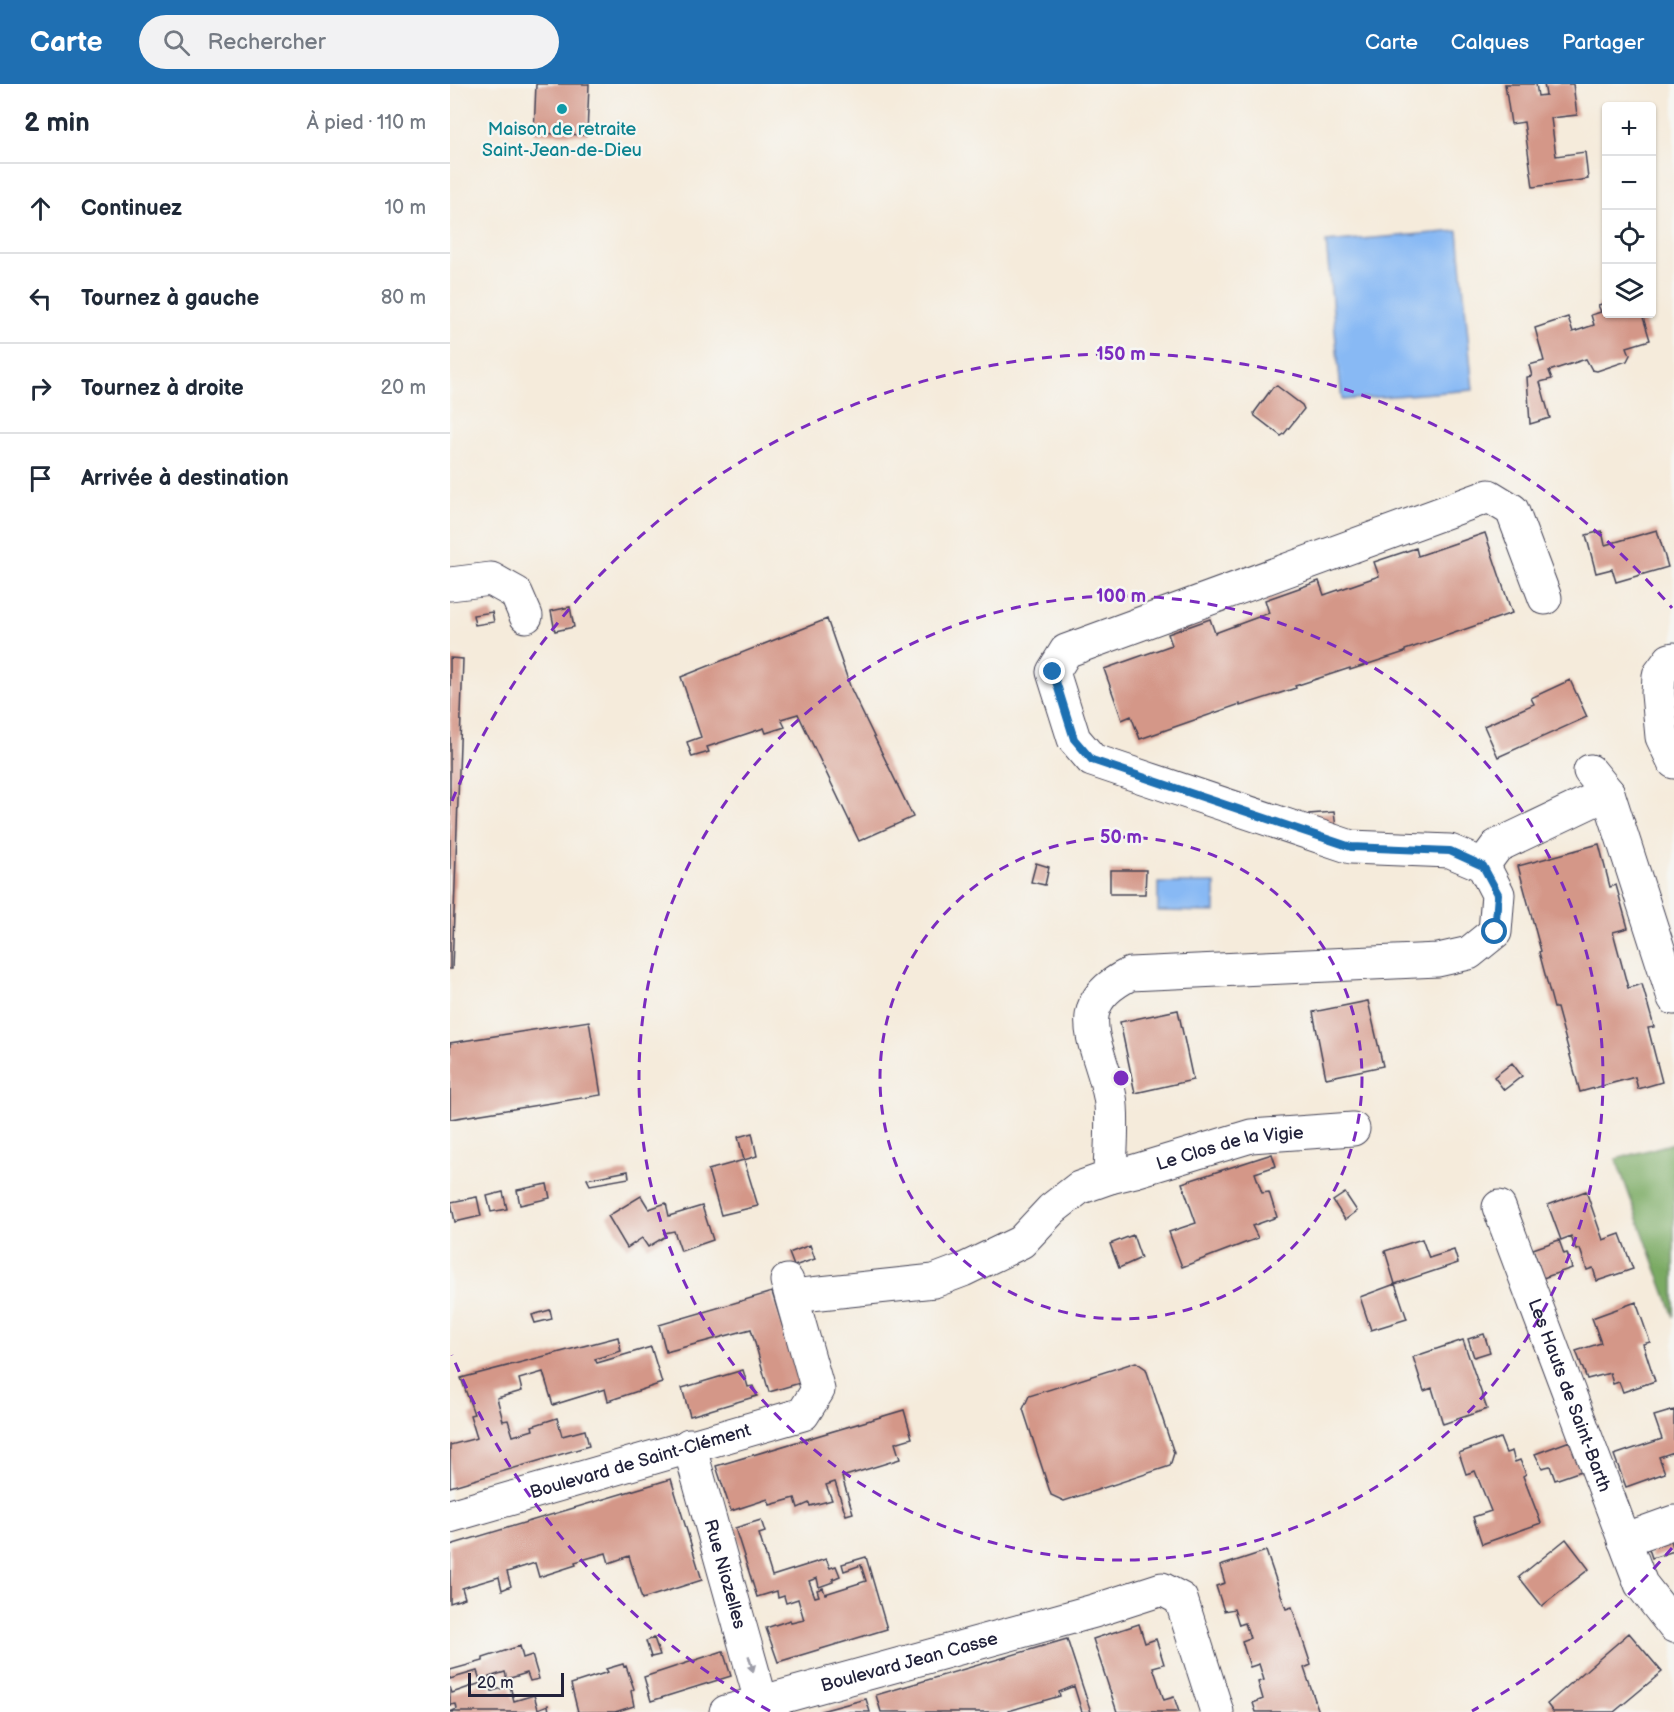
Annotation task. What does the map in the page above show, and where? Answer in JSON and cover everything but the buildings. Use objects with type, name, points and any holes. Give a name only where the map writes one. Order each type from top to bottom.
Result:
[{"type":"street","points":[[1110,1177],[1110,1099],[1090,1019],[1097,997],[1114,982],[1130,974],[1438,960],[1469,952],[1495,932],[1498,894],[1483,866],[1450,851],[1351,847],[1092,760],[1074,739],[1053,672],[1066,651],[1489,496],[1512,510],[1545,598]]},
{"type":"street","points":[[450,584],[491,579],[516,592],[526,616]]},
{"type":"street","points":[[1674,659],[1670,660],[1659,675],[1658,694],[1662,737],[1674,762]]},
{"type":"street","points":[[1483,866],[1497,846],[1599,782],[1674,998]]},
{"type":"street","name":"Le Clos de la Vigie","points":[[818,1390],[789,1288],[934,1281],[963,1270],[1021,1242],[1052,1209],[1079,1188],[1251,1136],[1353,1129]]},
{"type":"street","name":"Les Hauts de Saint-Barth","points":[[1499,1207],[1641,1584],[1674,1626]]},
{"type":"street","name":"Boulevard de Saint-Clément","points":[[450,1516],[803,1414],[818,1390]]},
{"type":"street","name":"Rue Niozelles","points":[[690,1446],[761,1701]]},
{"type":"street","points":[[1623,1540],[1674,1522]]},
{"type":"street","name":"Boulevard Jean Casse","points":[[726,1712],[1094,1611],[1162,1589],[1181,1599],[1217,1712]]},
{"type":"green space","points":[[1674,1143],[1674,1317],[1616,1159]]},
{"type":"water","points":[[1458,231],[1473,390],[1342,400],[1326,242]]},
{"type":"water","points":[[1158,883],[1215,883],[1215,912],[1158,911]]},
{"type":"place","name":"Maison de retraite Saint-Jean-de-Dieu","points":[[562,109]]},
{"type":"route","points":[[1053,672],[1074,739],[1092,760],[1351,847],[1450,851],[1483,866],[1498,894],[1495,932]]}]
